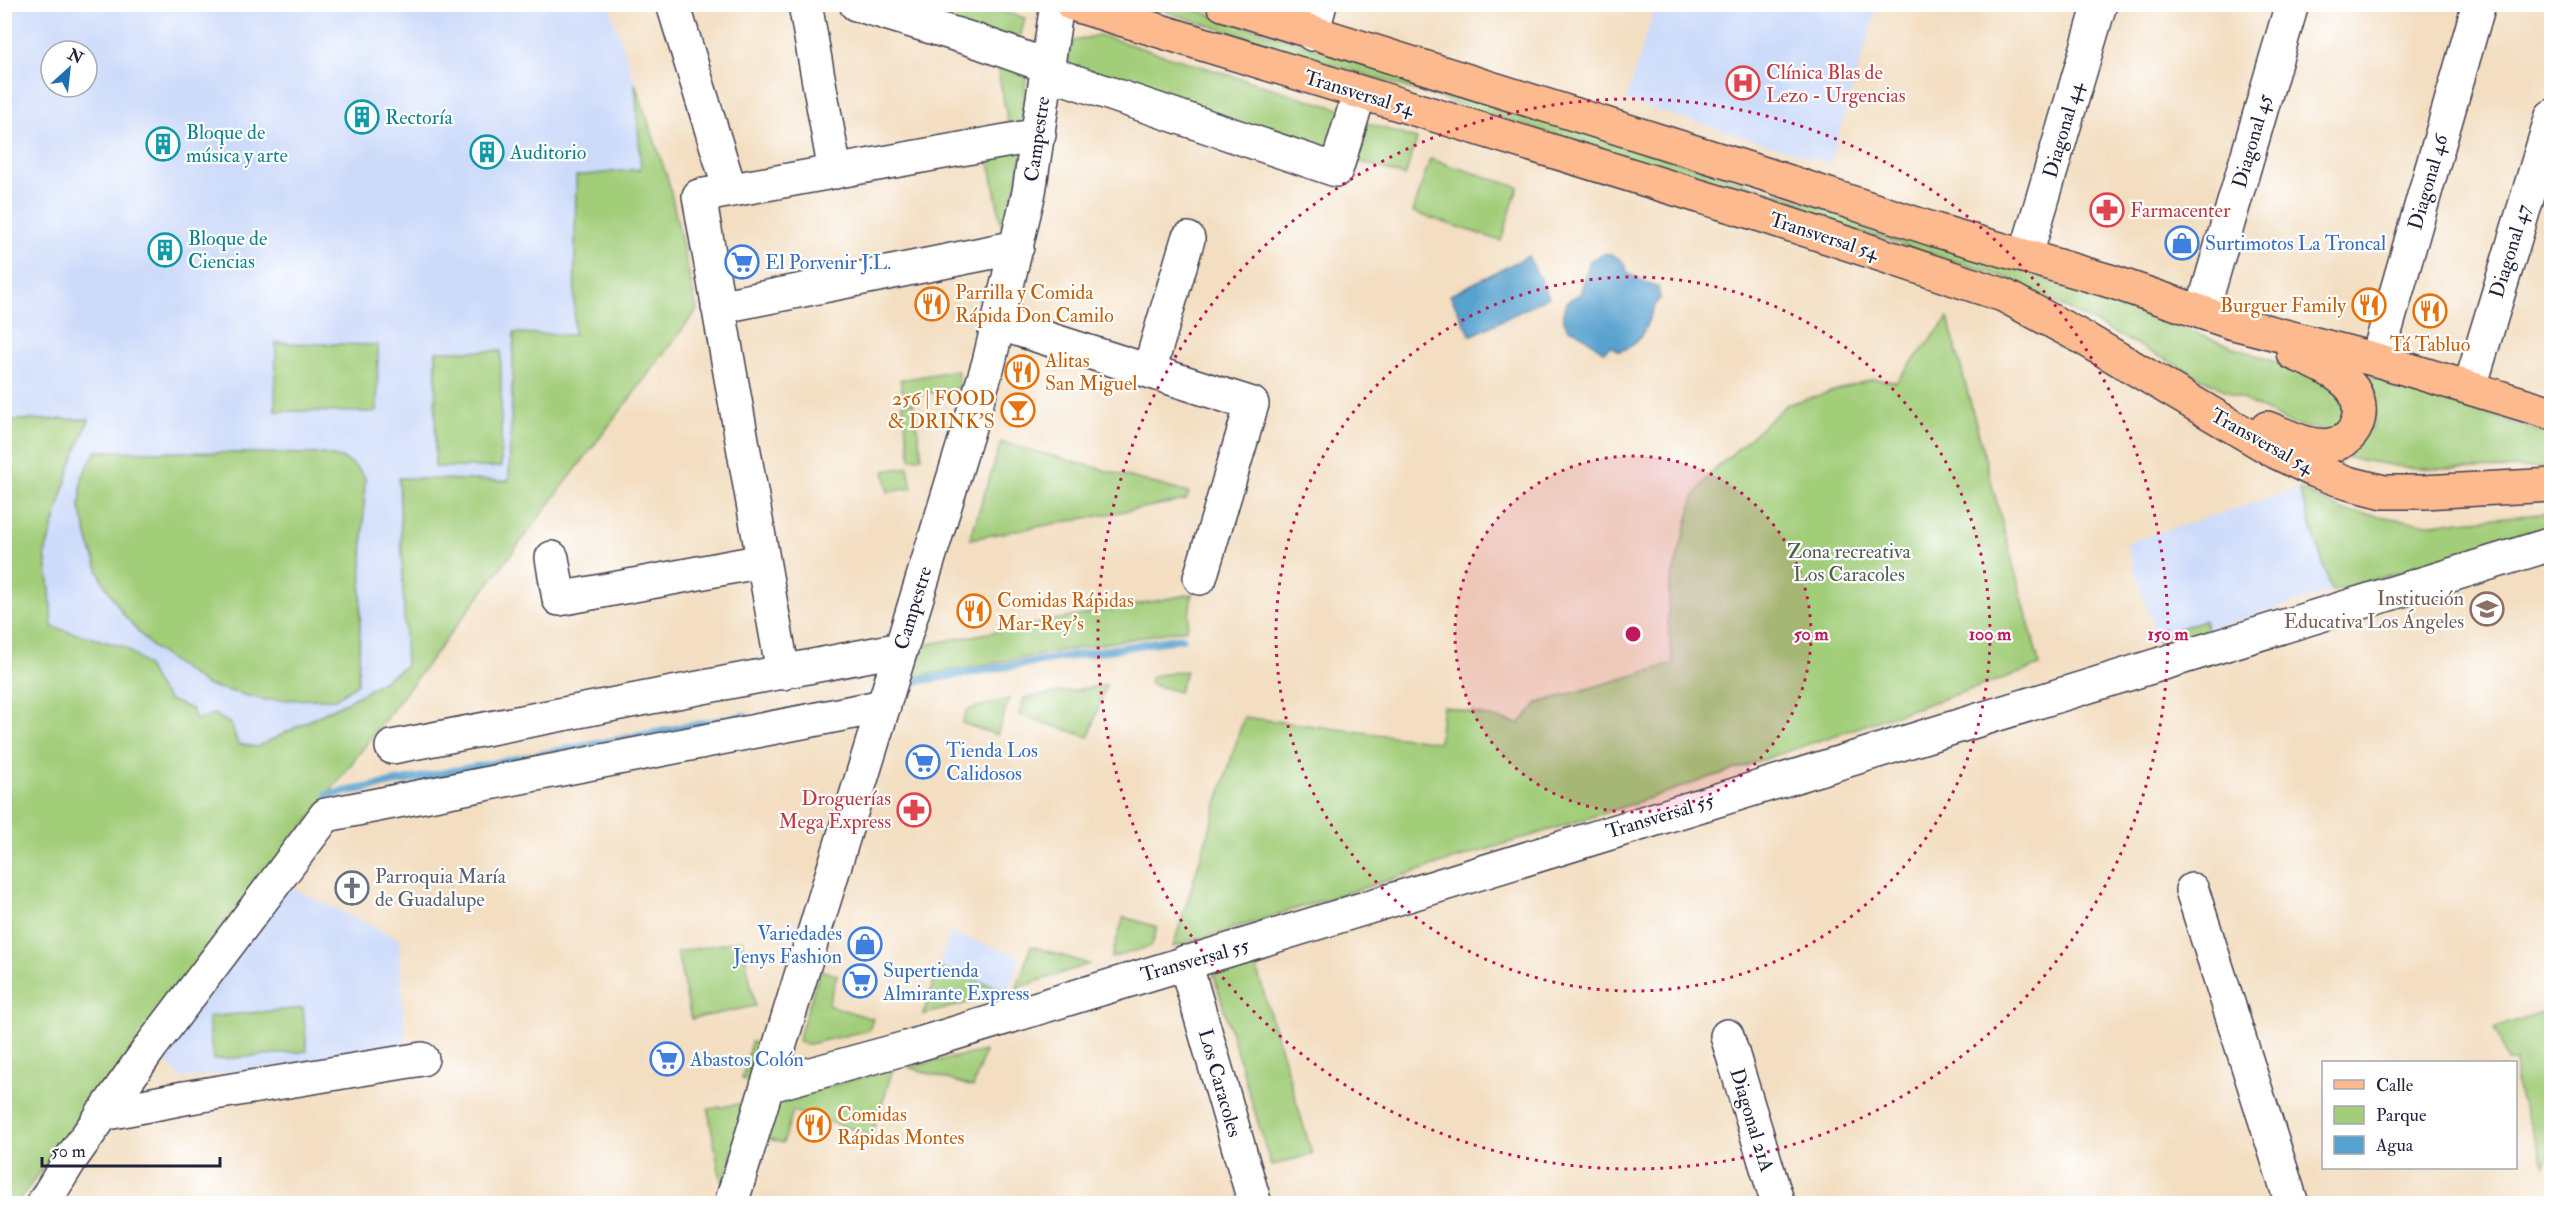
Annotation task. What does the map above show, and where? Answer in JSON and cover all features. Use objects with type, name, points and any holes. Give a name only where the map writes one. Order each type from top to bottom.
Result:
[{"type":"main road","name":"Transversal 54","points":[[1072,4],[1359,94],[1764,216],[2003,295],[2198,404],[2276,452],[2313,470],[2348,483],[2384,492],[2552,485]]},
{"type":"main road","name":"Transversal 54","points":[[1223,4],[1316,19],[1756,171],[1935,230],[2026,255],[2216,317],[2377,360],[2552,413]]},
{"type":"main road","points":[[2198,404],[2315,445],[2337,444],[2348,438],[2355,430],[2360,417],[2360,405],[2355,392],[2347,382],[2332,372],[2216,317]]},
{"type":"street","points":[[673,4],[730,190]]},
{"type":"street","points":[[805,4],[835,172]]},
{"type":"street","points":[[856,4],[974,40],[1046,69],[1336,170],[1359,94]]},
{"type":"street","name":"Campestre","points":[[731,1203],[982,382],[1017,247],[1039,135],[1046,69],[1057,4]]},
{"type":"street","name":"Diagonal 44","points":[[2026,255],[2100,4]]},
{"type":"street","name":"Diagonal 45","points":[[2216,317],[2292,4]]},
{"type":"street","name":"Diagonal 46","points":[[2377,360],[2479,4]]},
{"type":"street","name":"Diagonal 47","points":[[2470,387],[2552,116]]},
{"type":"street","points":[[783,673],[699,196],[1039,135]]},
{"type":"street","points":[[1149,371],[1188,239]]},
{"type":"street","points":[[718,307],[1017,247]]},
{"type":"street","points":[[998,323],[1252,404],[1200,578]]},
{"type":"street","name":"Transversal 55","points":[[767,1086],[906,1048],[2552,544]]},
{"type":"street","points":[[552,558],[559,599],[763,561]]},
{"type":"street","points":[[392,747],[900,649]]},
{"type":"street","points":[[43,1203],[102,1114],[326,815],[884,706]]},
{"type":"street","points":[[2192,890],[2292,1203]]},
{"type":"street","name":"Los Caracoles","points":[[1185,962],[1255,1203]]},
{"type":"street","name":"Diagonal 21A","points":[[1726,1036],[1778,1203]]},
{"type":"street","points":[[102,1114],[184,1098],[422,1059]]},
{"type":"shaded area","points":[[5,5],[609,5],[668,180],[697,310],[16,1203],[5,1204]]},
{"type":"shaded area","name":"Clínica Blas de Lezo - Urgencias","points":[[1655,5],[1878,5],[1830,163],[1626,101]]},
{"type":"shaded area","points":[[2299,489],[2332,591],[2159,645],[2126,543]]},
{"type":"shaded area","points":[[286,885],[399,939],[406,1051],[182,1078],[166,1062],[163,1052]]},
{"type":"shaded area","points":[[950,933],[1020,956],[1009,991],[923,1015]]},
{"type":"green space","points":[[882,5],[982,5],[1025,18],[1018,45]]},
{"type":"green space","points":[[1145,5],[1179,5],[2007,265],[2311,375],[2335,381],[2346,417],[2332,432],[2291,424],[2007,278]]},
{"type":"green space","points":[[1099,35],[1343,110],[1331,158],[1069,69],[1068,52],[1074,41]]},
{"type":"green space","points":[[995,56],[1027,68],[1021,128],[1008,123]]},
{"type":"green space","points":[[635,83],[668,180],[697,310],[16,1204],[4,1203],[4,420],[89,419],[71,464],[45,554],[52,627],[125,647],[147,666],[158,687],[169,700],[192,709],[196,720],[214,714],[231,724],[238,744],[257,747],[362,694],[406,666],[399,478],[509,481],[514,333],[574,335],[576,176],[641,169]]},
{"type":"green space","points":[[1367,123],[1417,139],[1405,176],[1355,160]]},
{"type":"green space","points":[[1025,144],[1004,238],[987,150]]},
{"type":"green space","points":[[1430,159],[1518,187],[1501,241],[1413,212]]},
{"type":"green space","name":"Zona recreativa Los Caracoles","points":[[1948,318],[2040,666],[1620,808],[1173,947],[1244,717],[1439,742],[1443,706],[1519,724],[1538,703],[1673,664],[1668,625],[1669,589],[1694,497],[1711,473],[1786,405],[1874,379],[1896,382]]},
{"type":"green space","points":[[276,343],[378,345],[377,412],[275,411]]},
{"type":"green space","points":[[436,351],[501,351],[501,467],[435,467]]},
{"type":"green space","points":[[2338,365],[2551,435],[2551,468],[2402,467],[2327,454],[2372,428],[2375,415],[2376,405],[2370,389]]},
{"type":"green space","points":[[957,370],[960,387],[904,398],[900,380]]},
{"type":"green space","points":[[913,402],[922,457],[911,459],[902,404]]},
{"type":"green space","points":[[1001,442],[1189,493],[1186,500],[970,539]]},
{"type":"green space","points":[[96,451],[322,454],[341,458],[356,467],[365,478],[358,683],[335,699],[264,700],[206,685],[151,646],[123,614],[102,580],[89,543],[80,508],[82,477]]},
{"type":"green space","points":[[908,467],[912,488],[888,492],[884,471]]},
{"type":"green space","points":[[2299,489],[2342,510],[2428,524],[2551,513],[2551,531],[2332,591]]},
{"type":"green space","points":[[1192,594],[1187,629],[908,678],[919,646]]},
{"type":"green space","points":[[2204,620],[2207,630],[2159,645],[2156,636]]},
{"type":"green space","points":[[1186,671],[1179,692],[1150,684],[1152,676]]},
{"type":"green space","points":[[1106,685],[1089,737],[1019,715],[1024,698]]},
{"type":"green space","points":[[1009,699],[997,735],[962,723],[967,710]]},
{"type":"green space","points":[[1124,917],[1157,927],[1152,946],[1111,958]]},
{"type":"green space","points":[[742,940],[755,1006],[691,1019],[677,952]]},
{"type":"green space","points":[[1031,946],[1089,964],[1017,988]]},
{"type":"green space","points":[[1254,960],[1312,1154],[1271,1166],[1213,972]]},
{"type":"green space","points":[[938,968],[1009,991],[923,1015]]},
{"type":"green space","points":[[820,970],[837,975],[828,1005],[873,1019],[869,1030],[805,1045],[798,1040]]},
{"type":"green space","points":[[303,1008],[307,1051],[213,1060],[208,1017]]},
{"type":"green space","points":[[2551,1009],[2552,1142],[2544,1165],[2517,1088],[2517,1061],[2508,1061],[2495,1028]]},
{"type":"green space","points":[[751,1042],[760,1044],[751,1081],[742,1079]]},
{"type":"green space","points":[[985,1051],[973,1087],[908,1067]]},
{"type":"green space","points":[[893,1069],[872,1135],[793,1111],[783,1143],[763,1137],[775,1101]]},
{"type":"green space","points":[[745,1103],[725,1181],[721,1181],[708,1109]]},
{"type":"water","points":[[1606,253],[1621,260],[1628,274],[1658,287],[1660,298],[1635,343],[1619,351],[1610,346],[1604,352],[1575,330],[1570,330],[1563,314],[1566,302],[1580,294],[1590,260]]},
{"type":"water","points":[[1528,256],[1549,297],[1471,336],[1450,295]]},
{"type":"waterway","points":[[905,683],[1182,638]]},
{"type":"waterway","points":[[328,795],[745,716]]},
{"type":"place","name":"Clínica Blas de Lezo - Urgencias","points":[[1743,83]]},
{"type":"place","name":"Rectoría","points":[[362,117]]},
{"type":"place","name":"Bloque de música y arte","points":[[163,144]]},
{"type":"place","name":"Auditorio","points":[[487,152]]},
{"type":"place","name":"Farmacenter","points":[[2107,210]]},
{"type":"place","name":"Surtimotos La Troncal","points":[[2182,243]]},
{"type":"place","name":"Bloque de Ciencias","points":[[165,250]]},
{"type":"place","name":"El Porvenir J.L.","points":[[742,262]]},
{"type":"place","name":"Parrilla y Comida Rápida Don Camilo","points":[[932,304]]},
{"type":"place","name":"Burguer Family","points":[[2369,305]]},
{"type":"place","name":"Tá Tabluo","points":[[2430,311]]},
{"type":"place","name":"Alitas San Miguel","points":[[1022,372]]},
{"type":"place","name":"256 | FOOD & DRINK'S","points":[[1018,410]]},
{"type":"place","name":"Institución Educativa Los Ángeles","points":[[2487,609]]},
{"type":"place","name":"Comidas Rápidas Mar-Rey's","points":[[974,611]]},
{"type":"place","name":"Tienda Los Calidosos","points":[[923,762]]},
{"type":"place","name":"Droguerías Mega Express","points":[[914,810]]},
{"type":"place","name":"Parroquia María de Guadalupe","points":[[352,888]]},
{"type":"place","name":"Variedades Jenys Fashion","points":[[865,944]]},
{"type":"place","name":"Supertienda Almirante Express","points":[[860,981]]},
{"type":"place","name":"Abastos Colón","points":[[667,1059]]},
{"type":"place","name":"Comidas Rápidas Montes","points":[[814,1125]]}]
